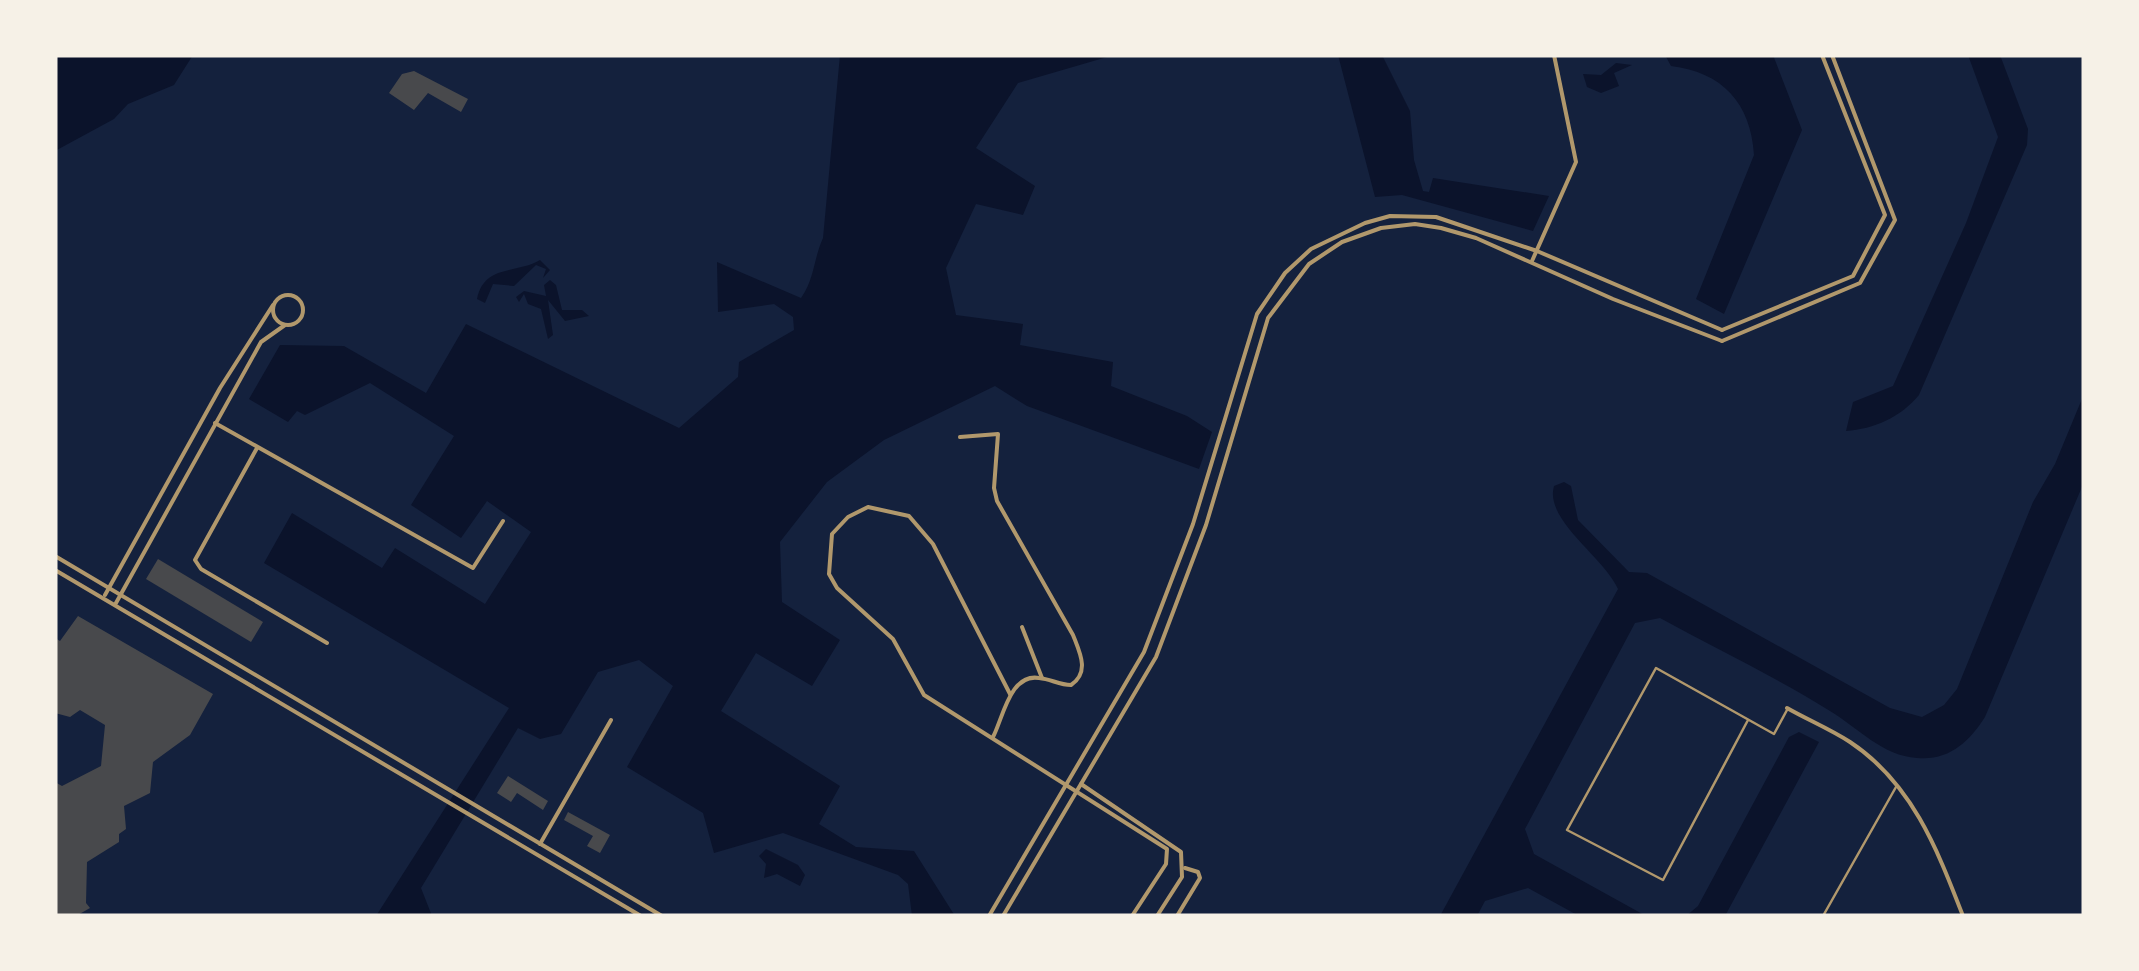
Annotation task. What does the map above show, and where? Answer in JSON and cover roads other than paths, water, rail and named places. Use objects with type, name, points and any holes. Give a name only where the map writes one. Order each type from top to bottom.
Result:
[{"type":"street","points":[[1532,262],[1576,162],[1554,55]]},
{"type":"street","points":[[989,916],[1130,681],[1160,617],[1257,314],[1285,273],[1331,236],[1390,216],[1446,219],[1537,252],[1722,330],[1852,276],[1882,223],[1883,208],[1822,55]]},
{"type":"street","points":[[1003,916],[1143,681],[1172,620],[1236,431],[1268,318],[1309,264],[1342,242],[1382,228],[1415,224],[1441,228],[1532,262],[1628,306],[1722,340],[1860,283],[1895,220],[1832,55]]},
{"type":"street","points":[[1844,108],[1852,105]]},
{"type":"street","points":[[104,596],[251,336],[285,296],[301,303],[300,319],[261,342],[116,603]]},
{"type":"street","points":[[274,305],[276,320],[285,325]]},
{"type":"street","points":[[1257,314],[1268,318]]},
{"type":"street","points":[[1722,330],[1722,340]]},
{"type":"street","points":[[251,336],[261,342]]},
{"type":"street","points":[[215,424],[472,568],[503,522]]},
{"type":"street","points":[[960,437],[998,434],[994,488],[997,501],[1073,635],[1082,659],[1080,675],[1071,685],[1042,678],[1027,679],[1010,694],[993,737]]},
{"type":"street","points":[[256,448],[195,560],[202,569],[326,643]]},
{"type":"street","points":[[1010,694],[933,544],[909,516],[868,507],[839,524],[832,534],[827,564],[838,588],[881,624],[932,703],[1174,845],[1186,868],[1198,872],[1200,878],[1177,916]]},
{"type":"street","points":[[55,556],[662,916]]},
{"type":"street","points":[[55,570],[641,916]]},
{"type":"street","points":[[1022,627],[1042,678]]},
{"type":"street","points":[[1787,708],[1851,742],[1898,786],[1931,838],[1963,916]]},
{"type":"street","points":[[540,844],[610,720]]},
{"type":"street","points":[[1079,786],[1167,849],[1166,864],[1132,916]]},
{"type":"street","points":[[1040,830],[1050,836]]},
{"type":"street","points":[[1157,916],[1186,868]]},
{"type":"lane","points":[[1748,720],[1663,880],[1567,830],[1656,668],[1774,734],[1787,708]]},
{"type":"lane","points":[[1823,916],[1885,800],[1898,786]]},
{"type":"water","points":[[55,55],[193,55],[174,85],[128,104],[114,119],[55,151]]},
{"type":"water","points":[[840,55],[1114,55],[1018,83],[976,148],[1035,186],[1023,215],[976,204],[946,268],[956,315],[1023,324],[1020,345],[1113,362],[1111,386],[1187,416],[1212,432],[1199,469],[1027,406],[995,386],[884,440],[827,482],[780,542],[782,602],[840,640],[812,686],[756,653],[721,711],[840,786],[819,824],[856,847],[914,851],[955,916],[912,916],[908,884],[898,875],[783,833],[714,853],[703,813],[627,767],[673,686],[639,660],[598,672],[561,734],[540,739],[518,728],[421,888],[432,916],[376,916],[509,708],[264,563],[292,513],[382,568],[395,548],[485,604],[531,532],[487,501],[461,538],[411,505],[454,436],[370,383],[305,415],[297,411],[288,422],[249,399],[280,345],[344,346],[426,393],[466,324],[679,428],[738,377],[739,362],[794,330],[793,317],[774,304],[718,312],[717,262],[801,298],[806,291],[823,238]]},
{"type":"water","points":[[1338,55],[1382,55],[1410,111],[1414,160],[1423,191],[1429,192],[1433,178],[1549,196],[1533,231],[1402,195],[1375,197]]},
{"type":"water","points":[[1665,55],[1773,55],[1802,130],[1724,314],[1696,299],[1754,155],[1752,136],[1730,93],[1705,75],[1671,66]]},
{"type":"water","points":[[1968,55],[2000,55],[2028,129],[2027,145],[1919,395],[1886,421],[1846,431],[1853,402],[1893,386],[1966,223],[1998,137]]},
{"type":"water","points":[[1616,63],[1632,65],[1614,73],[1619,86],[1601,93],[1587,87],[1583,74],[1601,75]]},
{"type":"water","points":[[540,260],[550,270],[543,278],[546,269],[536,265],[514,286],[493,284],[485,303],[477,299],[481,288],[494,275]]},
{"type":"water","points":[[550,280],[556,285],[562,310],[582,310],[589,316],[565,321],[548,300],[553,335],[548,339],[541,309],[528,304],[524,294],[519,302],[516,297],[524,291],[546,296],[544,285]]},
{"type":"water","points":[[2084,394],[2084,482],[1985,717],[1965,742],[1948,753],[1928,758],[1893,752],[1809,699],[1660,618],[1635,623],[1525,829],[1534,854],[1646,916],[1579,916],[1528,888],[1485,901],[1477,916],[1440,916],[1618,589],[1566,525],[1553,499],[1554,486],[1564,482],[1571,486],[1578,520],[1629,572],[1647,573],[1890,708],[1922,717],[1944,705],[1957,689],[2033,502],[2055,464]]},
{"type":"water","points":[[1799,732],[1819,742],[1725,916],[1686,916],[1698,906],[1789,737]]},
{"type":"water","points":[[766,849],[798,865],[805,875],[800,886],[777,874],[764,878],[766,864],[759,856]]}]
